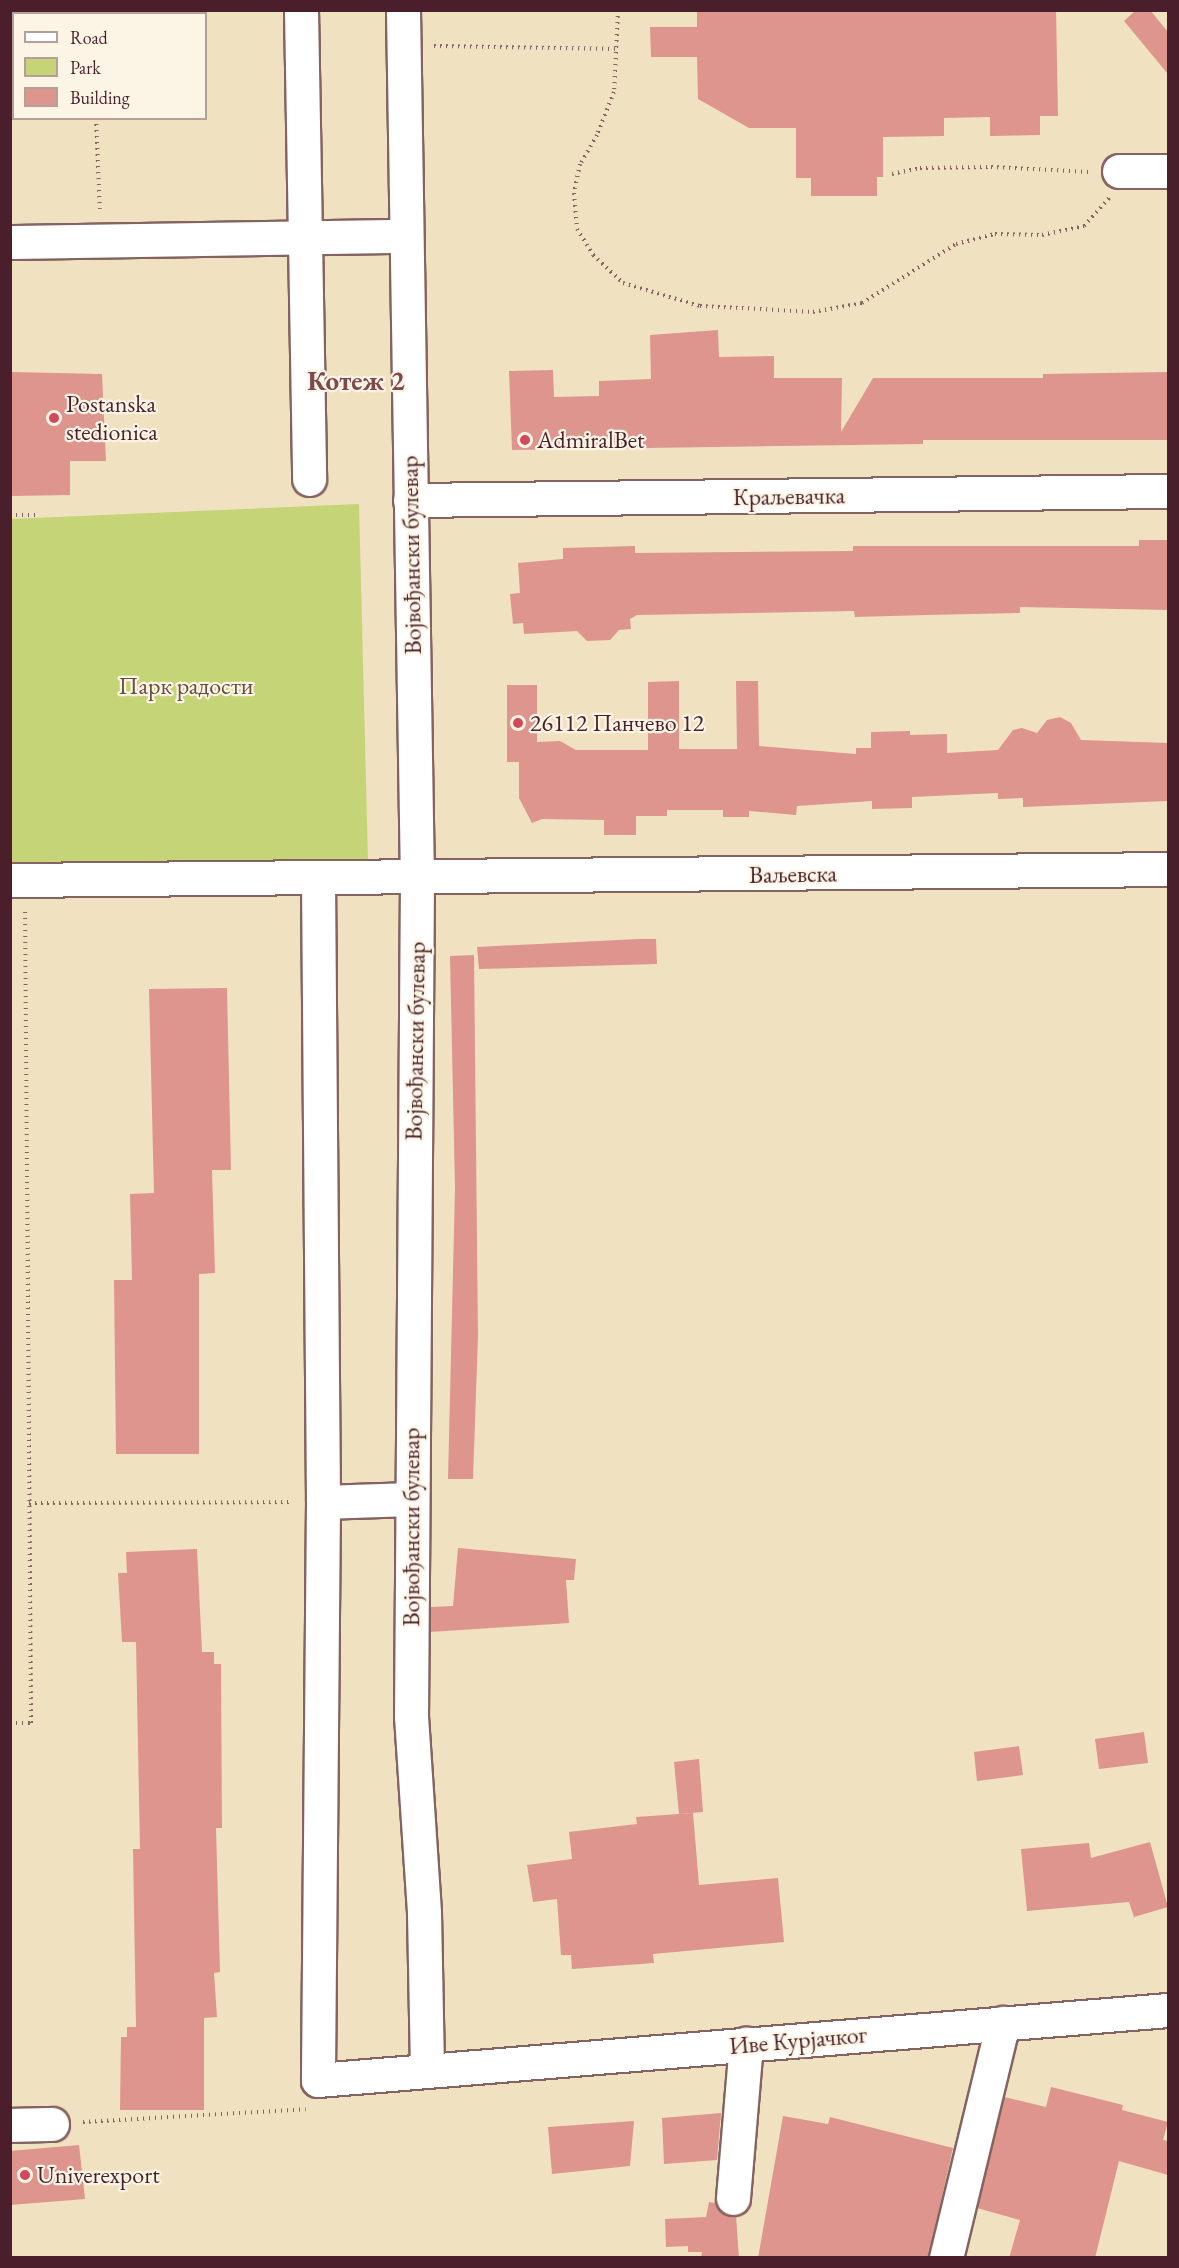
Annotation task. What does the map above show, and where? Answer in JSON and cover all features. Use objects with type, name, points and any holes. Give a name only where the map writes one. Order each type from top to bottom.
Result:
[{"type":"street","points":[[301,10],[309,479]]},
{"type":"street","name":"Војвођански булевар","points":[[403,10],[417,879],[410,1499],[411,1716],[424,1912],[427,2071]]},
{"type":"street","points":[[1119,171],[1168,171]]},
{"type":"street","points":[[10,242],[406,236]]},
{"type":"street","name":"Краљевачка","points":[[410,500],[1168,491]]},
{"type":"street","name":"Ваљевска","points":[[18,880],[417,879],[1168,869]]},
{"type":"street","points":[[318,879],[323,1502],[318,2080]]},
{"type":"street","points":[[323,1502],[410,1499]]},
{"type":"street","name":"Иве Курјачког","points":[[318,2080],[1168,2010]]},
{"type":"street","points":[[946,2258],[1003,2023]]},
{"type":"street","points":[[733,2198],[746,2044]]},
{"type":"street","points":[[10,2125],[51,2124]]},
{"type":"path","points":[[618,10],[618,49],[614,92],[597,135],[580,164],[574,194],[577,229],[593,255],[624,284],[658,296],[700,306],[813,312],[862,303],[956,244],[995,234],[1042,235],[1084,226],[1107,201],[1119,171],[920,168],[892,174]]},
{"type":"path","points":[[403,45],[618,49]]},
{"type":"path","points":[[96,120],[101,240]]},
{"type":"path","points":[[10,515],[39,515]]},
{"type":"path","points":[[10,1723],[31,1723],[18,880]]},
{"type":"path","points":[[29,1503],[323,1502]]},
{"type":"path","points":[[51,2124],[313,2109],[318,2080]]},
{"type":"green space","name":"Парк радости","points":[[359,504],[368,861],[11,862],[10,519]]},
{"type":"building","points":[[697,10],[1056,10],[1058,116],[1040,116],[1040,135],[990,136],[990,117],[944,118],[944,136],[883,137],[883,177],[877,177],[877,196],[811,196],[811,178],[796,178],[796,128],[749,128],[698,99],[697,57],[651,57],[650,27],[697,27]]},
{"type":"building","points":[[1136,10],[1150,10],[1168,32],[1168,74],[1124,21]]},
{"type":"building","points":[[718,330],[719,357],[774,356],[774,378],[842,378],[841,432],[873,378],[1043,378],[1043,374],[1168,372],[1168,440],[923,440],[923,444],[512,450],[509,371],[553,370],[554,397],[599,396],[599,381],[651,379],[650,335]]},
{"type":"building","points":[[11,372],[102,374],[106,461],[70,461],[70,495],[10,496]]},
{"type":"building","points":[[1139,540],[1168,540],[1168,610],[1020,607],[1020,613],[855,617],[854,611],[637,615],[630,619],[631,629],[619,630],[610,640],[587,641],[577,631],[524,634],[523,623],[513,624],[510,594],[520,593],[518,563],[563,559],[563,548],[635,546],[635,553],[853,551],[853,546],[1139,546]]},
{"type":"building","points":[[679,681],[679,749],[737,749],[736,681],[758,681],[759,746],[856,754],[856,748],[871,748],[871,732],[910,731],[910,735],[947,734],[947,753],[998,750],[1013,730],[1022,728],[1037,733],[1047,720],[1060,717],[1071,723],[1081,740],[1168,743],[1168,801],[1023,807],[1023,798],[998,799],[998,793],[912,797],[912,808],[872,809],[872,801],[797,806],[796,815],[749,811],[749,817],[723,817],[723,810],[667,810],[667,816],[636,816],[636,835],[604,835],[604,820],[542,819],[532,823],[519,798],[519,762],[507,762],[507,685],[537,685],[537,742],[560,741],[576,750],[648,750],[648,682]]},
{"type":"building","points":[[656,939],[657,964],[479,969],[477,947]]},
{"type":"building","points":[[474,955],[478,1336],[473,1479],[448,1479],[455,1188],[450,956]]},
{"type":"building","points":[[227,988],[231,1170],[212,1170],[215,1273],[199,1274],[199,1454],[116,1454],[114,1280],[132,1280],[130,1194],[154,1193],[149,989]]},
{"type":"building","points":[[458,1548],[576,1559],[574,1580],[566,1580],[569,1623],[430,1632],[431,1607],[453,1606]]},
{"type":"building","points":[[197,1549],[202,1652],[214,1652],[214,1664],[221,1664],[222,1828],[216,1828],[220,1972],[214,1973],[217,2017],[204,2018],[204,2110],[120,2110],[121,2037],[127,2037],[127,2027],[136,2027],[133,1849],[140,1849],[136,1642],[122,1642],[118,1573],[127,1573],[126,1552]]},
{"type":"building","points":[[1144,1732],[1148,1763],[1099,1769],[1095,1739]]},
{"type":"building","points":[[1019,1746],[1023,1775],[977,1781],[974,1752]]},
{"type":"building","points":[[699,1759],[703,1812],[679,1814],[674,1762]]},
{"type":"building","points":[[693,1813],[699,1885],[778,1878],[784,1942],[653,1954],[654,1963],[572,1969],[571,1955],[561,1955],[557,1899],[533,1902],[527,1865],[572,1859],[569,1832],[637,1824],[636,1817]]},
{"type":"building","points":[[1150,1842],[1168,1907],[1134,1917],[1129,1902],[1027,1911],[1021,1849],[1089,1843],[1091,1858]]},
{"type":"building","points":[[1051,2087],[1123,2105],[1122,2110],[1168,2122],[1163,2140],[1168,2141],[1168,2175],[1119,2161],[1095,2258],[1009,2258],[1020,2220],[977,2208],[1004,2097],[1046,2107]]},
{"type":"building","points":[[721,2113],[717,2160],[664,2164],[662,2118]]},
{"type":"building","points":[[783,2116],[828,2124],[830,2117],[953,2148],[928,2258],[758,2258]]},
{"type":"building","points":[[634,2121],[630,2166],[552,2174],[548,2127]]},
{"type":"building","points":[[79,2145],[85,2199],[10,2205],[10,2151]]},
{"type":"building","points":[[709,2202],[715,2203],[723,2214],[736,2216],[739,2258],[701,2258],[702,2252],[688,2252],[688,2246],[666,2247],[665,2219],[706,2217]]},
{"type":"place","name":"Postanska stedionica","points":[[54,418]]},
{"type":"place","name":"AdmiralBet","points":[[525,440]]},
{"type":"place","name":"26112 Панчево 12","points":[[518,723]]},
{"type":"place","name":"Univerexport","points":[[25,2175]]},
{"type":"district","name":"Котеж 2","points":[[356,381]]}]
